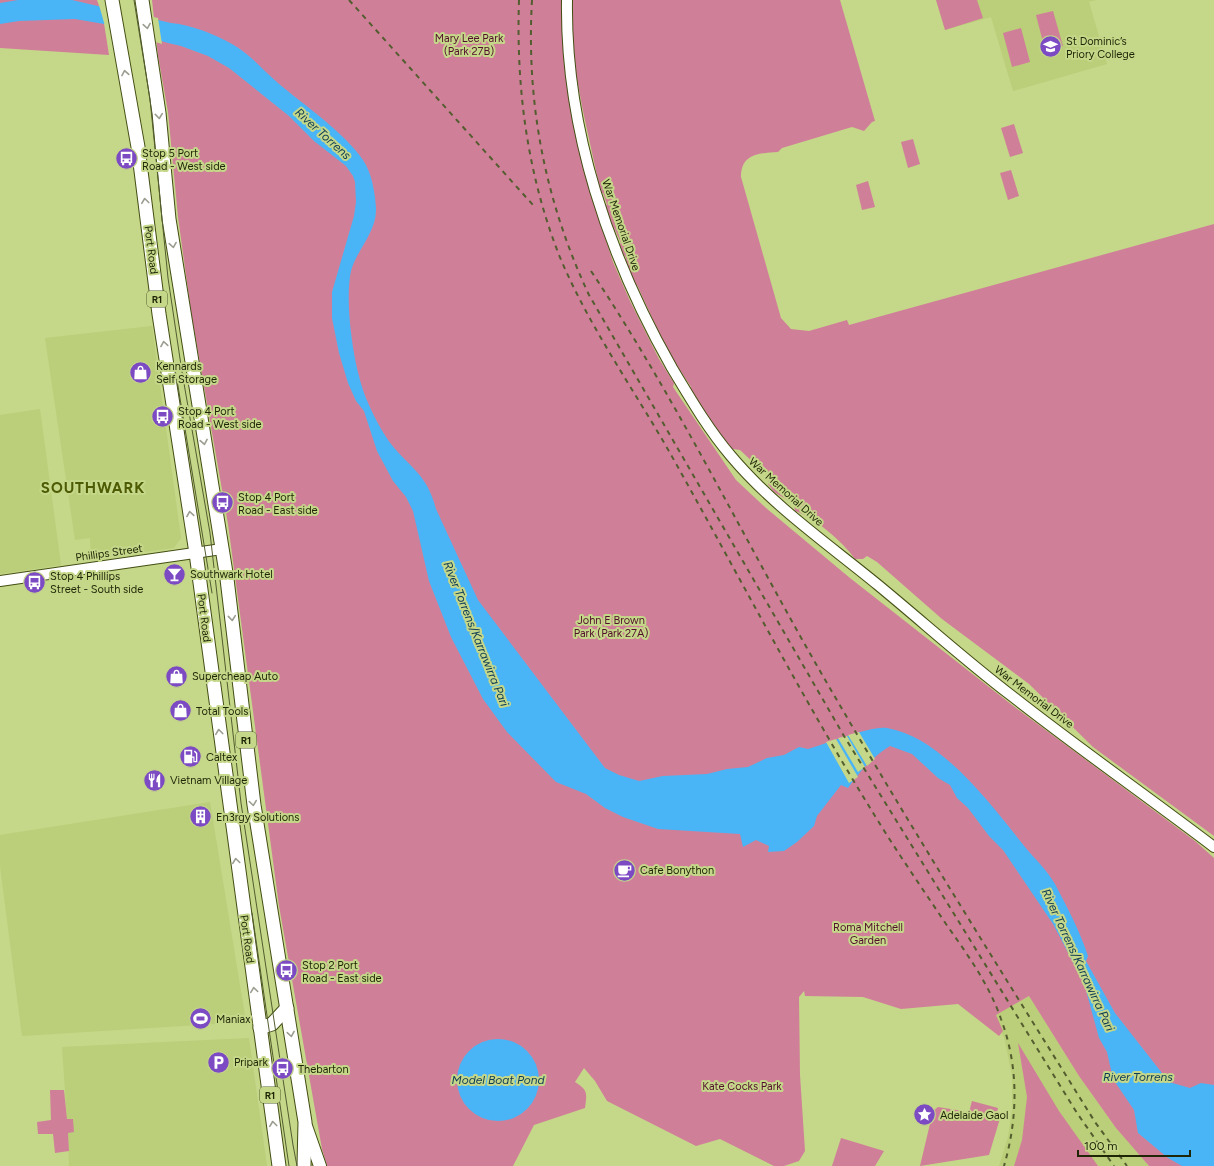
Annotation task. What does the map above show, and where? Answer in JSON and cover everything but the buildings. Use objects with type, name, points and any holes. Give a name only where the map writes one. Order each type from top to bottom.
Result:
[{"type":"highway","name":"Port Road","points":[[110,1],[121,44],[138,147],[159,314],[196,553],[279,1166]]},
{"type":"highway","name":"Port Road","points":[[143,1],[159,113],[170,227],[230,598],[254,804],[305,1122],[304,1166]]},
{"type":"highway","points":[[260,1028],[272,1024],[287,1008]]},
{"type":"main road","name":"Port Road","points":[[305,1122],[320,1166]]},
{"type":"street","name":"War Memorial Drive","points":[[567,0],[568,43],[576,104],[594,184],[610,236],[624,274],[648,325],[692,400],[718,440],[749,476],[781,506],[982,672],[1214,847]]},
{"type":"street","name":"Phillips Street","points":[[0,581],[222,549]]},
{"type":"shaded area","name":"St Dominic’s Priory College","points":[[936,0],[1096,0],[1089,2],[1107,64],[1013,91],[991,17],[945,30]]},
{"type":"shaded area","points":[[152,326],[181,538],[174,548],[91,559],[90,538],[75,540],[45,338]]},
{"type":"shaded area","points":[[40,409],[61,565],[0,574],[0,415]]},
{"type":"shaded area","points":[[210,802],[246,1022],[22,1036],[0,866],[0,835]]},
{"type":"shaded area","points":[[1029,996],[1079,1076],[1116,1128],[1149,1166],[999,1166],[1008,1137],[1012,1109],[1012,1075],[1004,1037],[992,1017]]},
{"type":"shaded area","points":[[249,1038],[267,1166],[69,1166],[68,1132],[73,1119],[67,1119],[62,1047]]},
{"type":"green space","points":[[0,0],[97,0],[103,17],[109,55],[0,48]]},
{"type":"green space","points":[[152,0],[563,0],[582,161],[613,262],[630,301],[659,359],[674,383],[673,387],[736,480],[766,508],[850,578],[1012,705],[1195,841],[1214,858],[1214,1166],[1149,1166],[1116,1128],[1079,1076],[1029,996],[996,1015],[1003,1031],[999,1036],[958,1004],[901,1009],[863,997],[805,996],[804,991],[799,997],[800,1075],[805,1151],[799,1161],[784,1166],[774,1166],[720,1139],[696,1146],[607,1101],[595,1081],[584,1068],[575,1082],[586,1092],[585,1108],[534,1125],[513,1166],[327,1166],[322,1149],[279,906],[228,524],[191,312],[178,217],[168,112],[158,56]]},
{"type":"green space","points":[[571,0],[840,0],[875,121],[872,122],[864,131],[852,127],[782,148],[778,152],[752,156],[744,164],[742,169],[741,177],[781,318],[791,329],[809,331],[847,320],[849,325],[1214,224],[1214,836],[1093,747],[1029,684],[942,619],[877,562],[867,556],[863,559],[855,559],[828,531],[803,514],[795,511],[794,504],[774,492],[768,484],[768,473],[757,466],[740,450],[726,448],[685,394],[691,387],[657,335],[659,333],[637,285],[634,288],[625,273],[626,258],[618,246],[621,243],[602,204],[607,205],[603,193],[601,194],[580,97],[573,48]]},
{"type":"green space","points":[[936,0],[977,0],[983,18],[945,30]]},
{"type":"green space","points":[[1053,11],[1063,46],[1045,50],[1036,15]]},
{"type":"green space","points":[[1021,28],[1030,62],[1012,67],[1003,33]]},
{"type":"green space","points":[[1014,124],[1023,153],[1010,157],[1001,128]]},
{"type":"green space","points":[[913,139],[920,164],[908,168],[901,142]]},
{"type":"green space","points":[[1011,170],[1019,196],[1008,200],[1000,173]]},
{"type":"green space","points":[[868,181],[875,207],[862,210],[856,185]]},
{"type":"green space","points":[[1018,1043],[1059,1111],[1098,1166],[1014,1166],[1022,1140],[1027,1097]]},
{"type":"green space","points":[[50,1090],[64,1090],[67,1119],[73,1119],[74,1132],[68,1133],[69,1151],[55,1153],[53,1134],[38,1134],[37,1122],[51,1120]]},
{"type":"green space","points":[[972,1101],[998,1108],[997,1112],[1001,1115],[989,1155],[920,1166],[933,1111],[938,1107],[969,1112]]},
{"type":"green space","points":[[841,1138],[884,1151],[875,1166],[832,1166]]},
{"type":"water","points":[[18,0],[72,0],[203,30],[232,44],[251,57],[278,83],[335,129],[363,160],[369,171],[376,208],[370,233],[351,271],[349,282],[349,309],[354,352],[364,393],[376,420],[386,437],[398,453],[418,473],[428,488],[436,509],[478,600],[605,768],[619,775],[639,781],[663,776],[707,774],[727,769],[748,767],[767,758],[784,755],[799,747],[808,749],[860,732],[880,728],[887,728],[907,734],[927,745],[946,759],[981,794],[1048,874],[1069,910],[1077,928],[1088,956],[1086,961],[1115,1013],[1169,1082],[1190,1088],[1201,1083],[1214,1085],[1214,1166],[1182,1166],[1168,1158],[1138,1133],[1134,1110],[1113,1079],[1107,1052],[1099,1038],[1084,983],[1053,924],[1003,850],[989,836],[968,808],[957,798],[950,785],[938,778],[912,754],[890,746],[877,755],[848,788],[841,785],[817,816],[814,826],[797,842],[784,851],[768,852],[769,846],[756,840],[743,847],[740,834],[658,829],[623,817],[605,808],[586,794],[556,782],[507,732],[483,699],[451,637],[429,581],[413,511],[406,497],[393,481],[377,451],[364,411],[356,401],[348,383],[339,353],[332,318],[332,292],[354,216],[356,202],[355,182],[353,176],[346,166],[314,141],[289,116],[229,68],[208,56],[181,46],[104,24],[75,19],[19,21],[0,24],[0,3]]},
{"type":"water","name":"Model Boat Pond","points":[[498,1039],[514,1042],[527,1051],[536,1064],[539,1080],[536,1096],[527,1109],[514,1118],[498,1121],[482,1118],[469,1109],[460,1096],[457,1080],[460,1064],[469,1051],[482,1042]]},
{"type":"pier","points":[[99,5],[158,18],[162,44],[105,26]]},
{"type":"pier","points":[[859,732],[875,759],[867,766],[848,735]]},
{"type":"pier","points":[[847,736],[865,767],[858,772],[838,738]]},
{"type":"pier","points":[[836,739],[858,777],[849,783],[826,742]]},
{"type":"tram line","points":[[134,0],[150,99],[168,278],[182,372],[210,533],[241,803],[297,1166]]},
{"type":"tram line","points":[[176,374],[212,593]]},
{"type":"tram line","points":[[252,913],[289,1166]]},
{"type":"railway","points":[[349,0],[533,205]]},
{"type":"railway","points":[[519,0],[519,65],[531,161],[548,224],[559,255],[583,306],[670,453],[822,727],[883,830],[984,981],[996,1006],[1007,1037],[1014,1074],[1014,1111],[1012,1130],[1004,1166]]},
{"type":"railway","points":[[532,0],[532,76],[542,151],[550,188],[561,224],[589,295],[844,736],[1077,1113],[1114,1166]]},
{"type":"railway","points":[[591,271],[651,367],[788,615],[884,780],[1095,1122],[1127,1166]]},
{"type":"place","name":"St Dominic’s Priory College","points":[[1051,47]]},
{"type":"place","name":"Stop 5 Port Road - West side","points":[[127,159]]},
{"type":"place","name":"Kennards Self Storage","points":[[140,372]]},
{"type":"place","name":"Stop 4 Port Road - West side","points":[[163,417]]},
{"type":"place","name":"Stop 4 Port Road - East side","points":[[222,503]]},
{"type":"place","name":"Southwark Hotel","points":[[175,574]]},
{"type":"place","name":"Stop 4 Phillips Street - South side","points":[[35,582]]},
{"type":"place","name":"Supercheap Auto","points":[[176,676]]},
{"type":"place","name":"Total Tools","points":[[180,711]]},
{"type":"place","name":"Caltex","points":[[191,757]]},
{"type":"place","name":"Vietnam Village","points":[[154,780]]},
{"type":"place","name":"En3rgy Solutions","points":[[201,817]]},
{"type":"place","name":"Cafe Bonython","points":[[625,870]]},
{"type":"place","name":"Stop 2 Port Road - East side","points":[[287,971]]},
{"type":"place","name":"Maniax","points":[[201,1019]]},
{"type":"place","name":"Pripark","points":[[218,1062]]},
{"type":"place","name":"Thebarton","points":[[282,1069]]},
{"type":"place","name":"Adelaide Gaol","points":[[925,1115]]},
{"type":"district","name":"SOUTHWARK","points":[[93,488]]},
{"type":"park label","name":"Mary Lee Park (Park 27B)","points":[[469,44]]},
{"type":"park label","name":"John E Brown Park (Park 27A)","points":[[611,626]]},
{"type":"park label","name":"Roma Mitchell Garden","points":[[868,933]]},
{"type":"park label","name":"Kate Cocks Park","points":[[742,1086]]},
{"type":"water label","name":"River Torrens","points":[[323,134]]},
{"type":"water label","name":"River Torrens/Karrawirra Pari","points":[[476,634]]},
{"type":"water label","name":"River Torrens/Karrawirra Pari","points":[[1078,960]]},
{"type":"water label","name":"River Torrens","points":[[1138,1077]]}]
